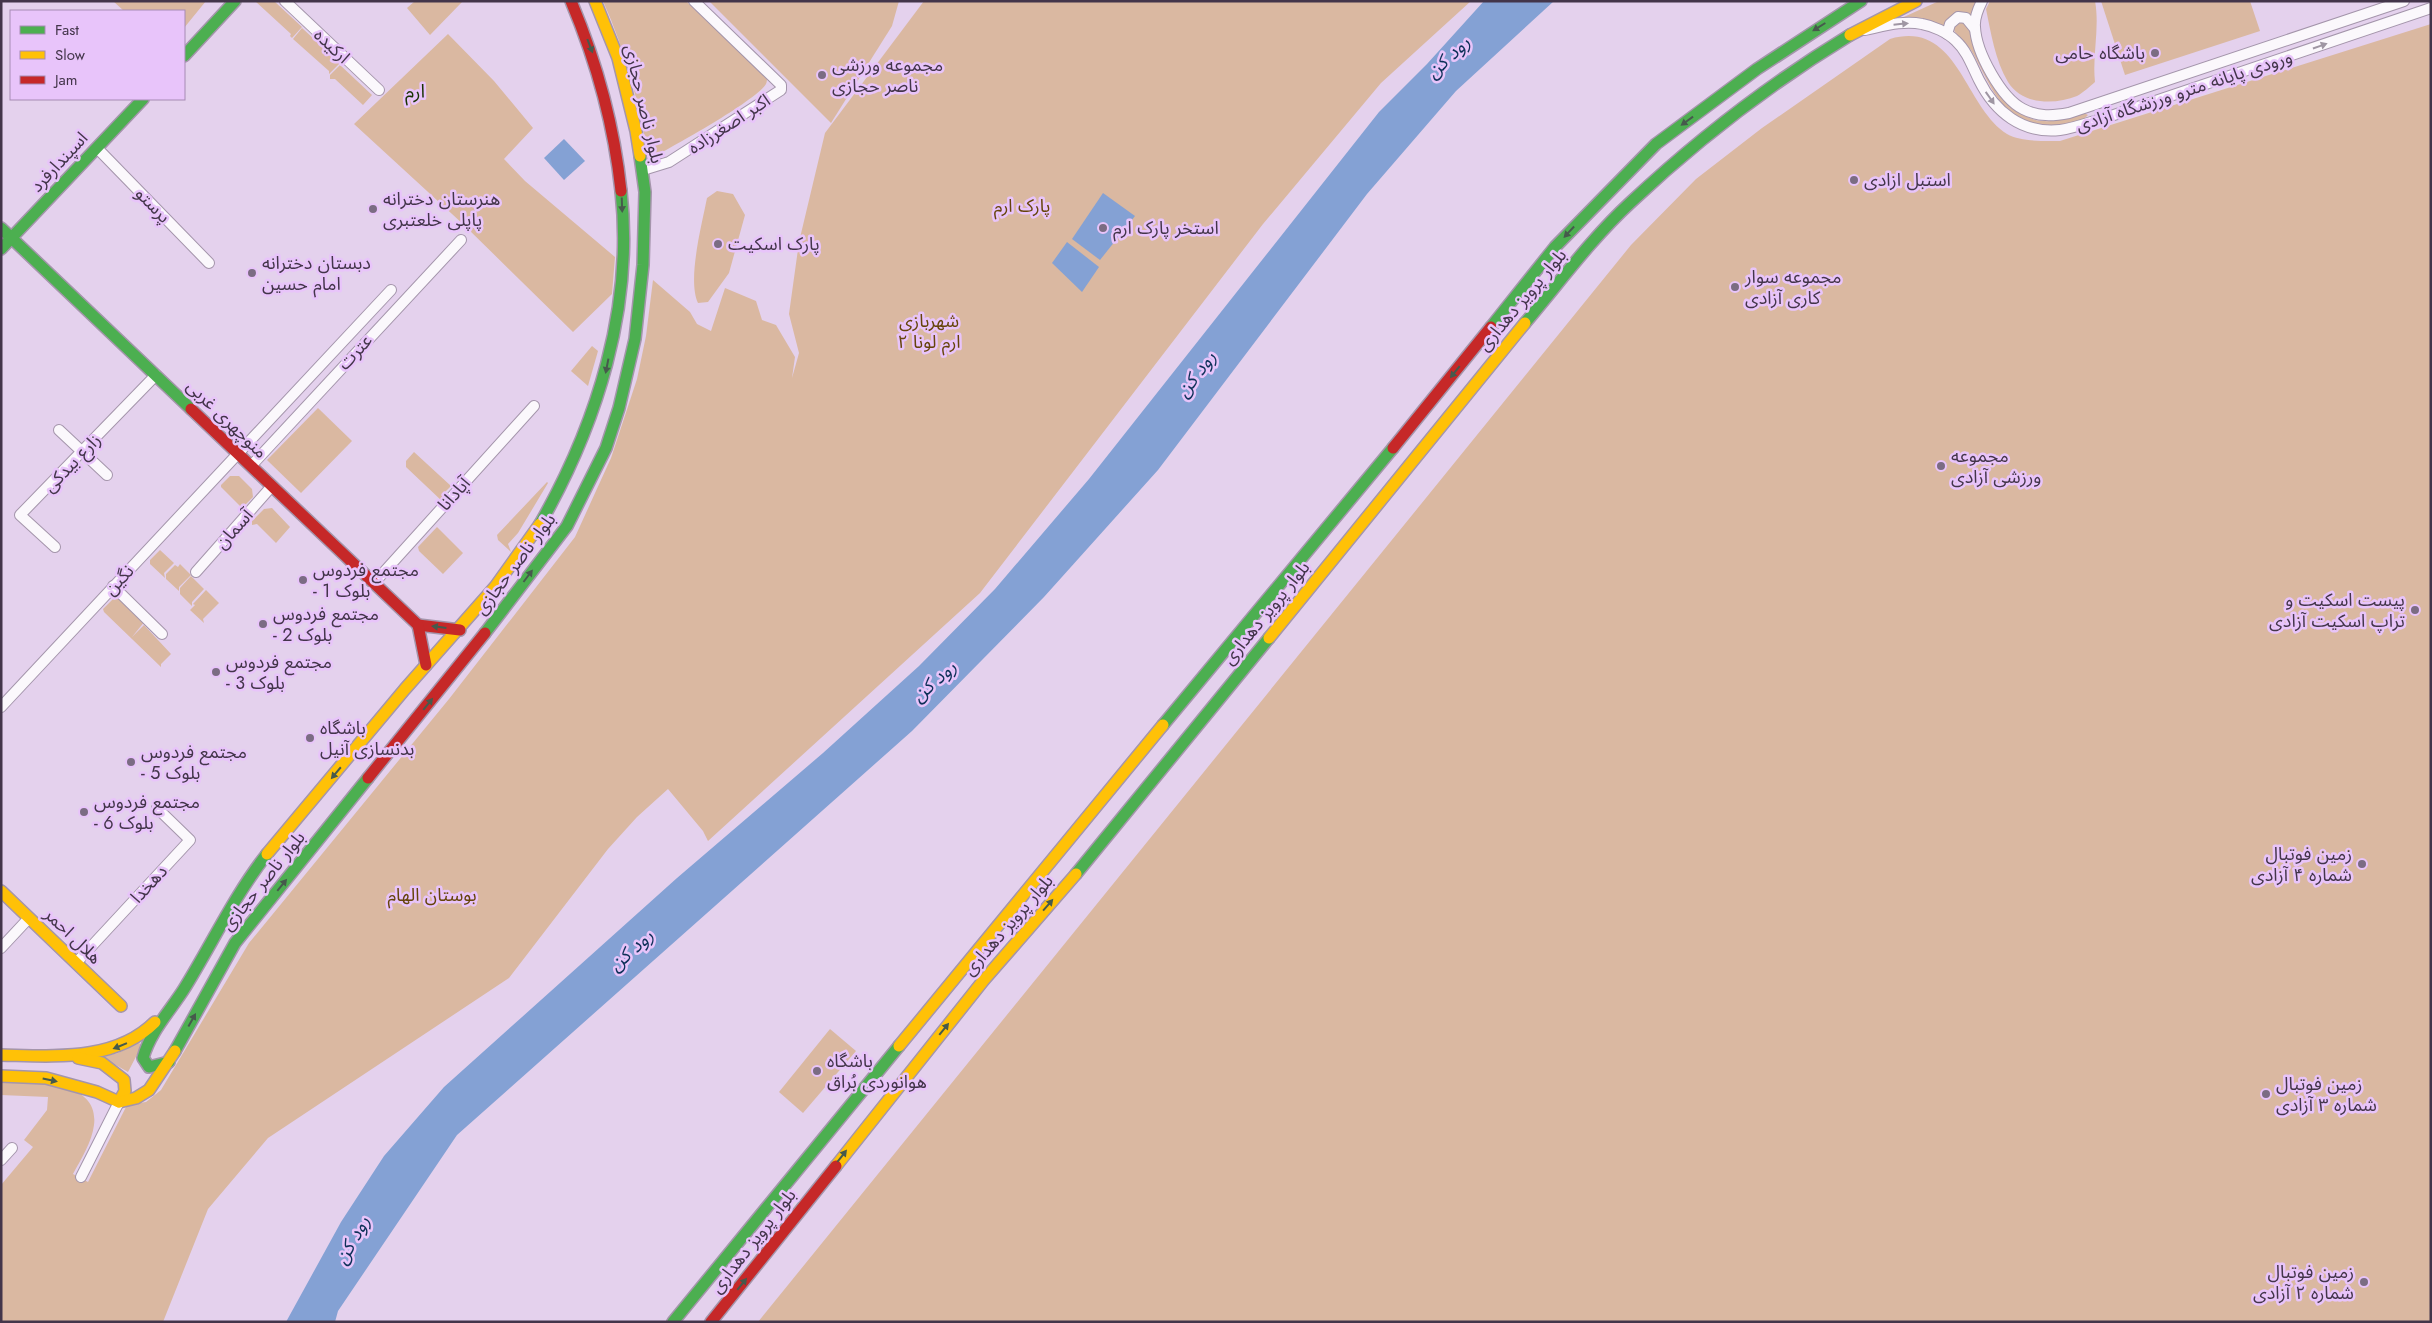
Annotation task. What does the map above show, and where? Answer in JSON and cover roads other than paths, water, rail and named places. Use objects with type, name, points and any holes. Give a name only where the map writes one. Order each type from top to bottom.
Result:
[{"type":"main road","points":[[185,55],[235,1]]},
{"type":"main road","name":"بلوار ناصر حجازی","points":[[173,1007],[251,875],[426,665],[460,630],[531,538],[560,489],[582,441],[604,381],[614,335],[621,290],[623,254],[622,202],[618,154],[604,89],[590,46],[570,1]]},
{"type":"main road","name":"بلوار ناصر حجازی","points":[[119,1102],[136,1098],[149,1090],[169,1062],[235,943],[476,645],[567,526],[606,448],[619,408],[635,339],[643,265],[643,170],[627,90],[618,58],[595,1]]},
{"type":"main road","name":"بلوار پرویز دهداری","points":[[673,1322],[1085,818],[1356,495],[1555,247],[1656,144],[1757,69],[1860,1]]},
{"type":"main road","name":"بلوار پرویز دهداری","points":[[711,1322],[970,996],[1083,866],[1572,266],[1629,204],[1725,120],[1815,56],[1854,32],[1916,1]]},
{"type":"main road","name":"اسپندارفرد","points":[[1,249],[142,100]]},
{"type":"main road","name":"منوچهری غربی","points":[[1,228],[418,625]]},
{"type":"main road","points":[[426,665],[418,625],[460,630]]},
{"type":"main road","name":"هلال احمر","points":[[1,891],[121,1006]]},
{"type":"main road","points":[[169,1062],[149,1067],[143,1058],[145,1046],[173,1007]]},
{"type":"main road","points":[[52,1056],[109,1050],[133,1041],[173,1007]]},
{"type":"main road","points":[[1,1055],[52,1056],[92,1060],[102,1063],[117,1072],[124,1080],[125,1091],[119,1102],[97,1092],[46,1078],[1,1076]]},
{"type":"street","name":"ارکیده","points":[[285,1],[379,90]]},
{"type":"street","name":"اکبر اصغرزاده","points":[[643,170],[669,162],[781,90],[781,85],[694,1]]},
{"type":"street","points":[[1974,28],[1982,1]]},
{"type":"street","points":[[1854,32],[1912,23],[1932,27],[1947,34],[1950,24],[1958,17],[1966,18],[1974,28],[1980,48],[2002,91],[2015,104],[2040,115],[2058,115],[2292,40],[2404,1]]},
{"type":"street","name":"ورودی پایانه مترو ورزشگاه آزادی","points":[[1947,34],[1955,40],[1967,55],[1990,99],[2007,116],[2027,127],[2061,130],[2108,117],[2431,8]]},
{"type":"street","name":"پرستو","points":[[97,148],[209,263]]},
{"type":"street","name":"عترت","points":[[251,466],[461,240]]},
{"type":"street","name":"نگین","points":[[1,707],[391,290]]},
{"type":"street","name":"زارع بیدکی","points":[[55,547],[20,516],[156,375]]},
{"type":"street","name":"آپادانا","points":[[374,583],[534,406]]},
{"type":"street","points":[[59,430],[107,475]]},
{"type":"street","name":"آسمان","points":[[196,572],[272,486]]},
{"type":"street","points":[[113,586],[162,634]]},
{"type":"street","name":"دهخدا","points":[[76,963],[190,840],[156,808]]},
{"type":"street","points":[[1,948],[29,918]]},
{"type":"street","points":[[80,1177],[119,1102]]},
{"type":"street","points":[[1,1160],[12,1148]]},
{"type":"water","name":"رود کن","points":[[1484,1],[1554,1],[1456,91],[1367,194],[1158,470],[1044,597],[912,731],[457,1135],[338,1311],[335,1322],[286,1322],[341,1222],[384,1156],[444,1087],[677,878],[823,753],[919,666],[995,589],[1089,479],[1379,112],[1427,64]]},
{"type":"water","points":[[564,139],[585,161],[564,180],[544,158]]},
{"type":"water","name":"استخر پارک ارم","points":[[1103,193],[1135,216],[1100,260],[1072,239]]},
{"type":"water","points":[[1067,242],[1099,267],[1082,292],[1052,263]]},
{"type":"place","name":"باشگاه حامی","points":[[2155,53]]},
{"type":"place","name":"مجموعه ورزشی ناصر حجازی","points":[[822,75]]},
{"type":"place","name":"استبل ازادی","points":[[1854,180]]},
{"type":"place","name":"هنرستان دخترانه پاپلی خلعتبری","points":[[373,209]]},
{"type":"place","name":"استخر پارک ارم","points":[[1103,228]]},
{"type":"place","name":"پارک اسکیت","points":[[718,244]]},
{"type":"place","name":"دبستان دخترانه امام حسین","points":[[252,273]]},
{"type":"place","name":"مجموعه سوار کاری آزادی","points":[[1735,287]]},
{"type":"place","name":"مجموعه ورزشی آزادی","points":[[1941,466]]},
{"type":"place","name":"مجتمع فردوس - بلوک 1","points":[[303,580]]},
{"type":"place","name":"پیست اسکیت و تراپ اسکیت آزادی","points":[[2415,610]]},
{"type":"place","name":"مجتمع فردوس - بلوک 2","points":[[263,624]]},
{"type":"place","name":"مجتمع فردوس - بلوک 3","points":[[216,672]]},
{"type":"place","name":"باشگاه بدنسازی آنیل","points":[[310,738]]},
{"type":"place","name":"مجتمع فردوس - بلوک 5","points":[[131,762]]},
{"type":"place","name":"مجتمع فردوس - بلوک 6","points":[[84,812]]},
{"type":"place","name":"زمین فوتبال شماره ۴ آزادی","points":[[2362,864]]},
{"type":"place","name":"باشگاه هوانوردی بُراق","points":[[817,1071]]},
{"type":"place","name":"زمین فوتبال شماره ۳ آزادی","points":[[2266,1094]]},
{"type":"place","name":"زمین فوتبال شماره ۲ آزادی","points":[[2364,1282]]},
{"type":"district","name":"ارم","points":[[415,91]]},
{"type":"park label","name":"پارک ارم","points":[[1022,206]]},
{"type":"park label","name":"شهربازی ارم لونا ۲","points":[[929,331]]},
{"type":"park label","name":"بوستان الهام","points":[[432,895]]}]
